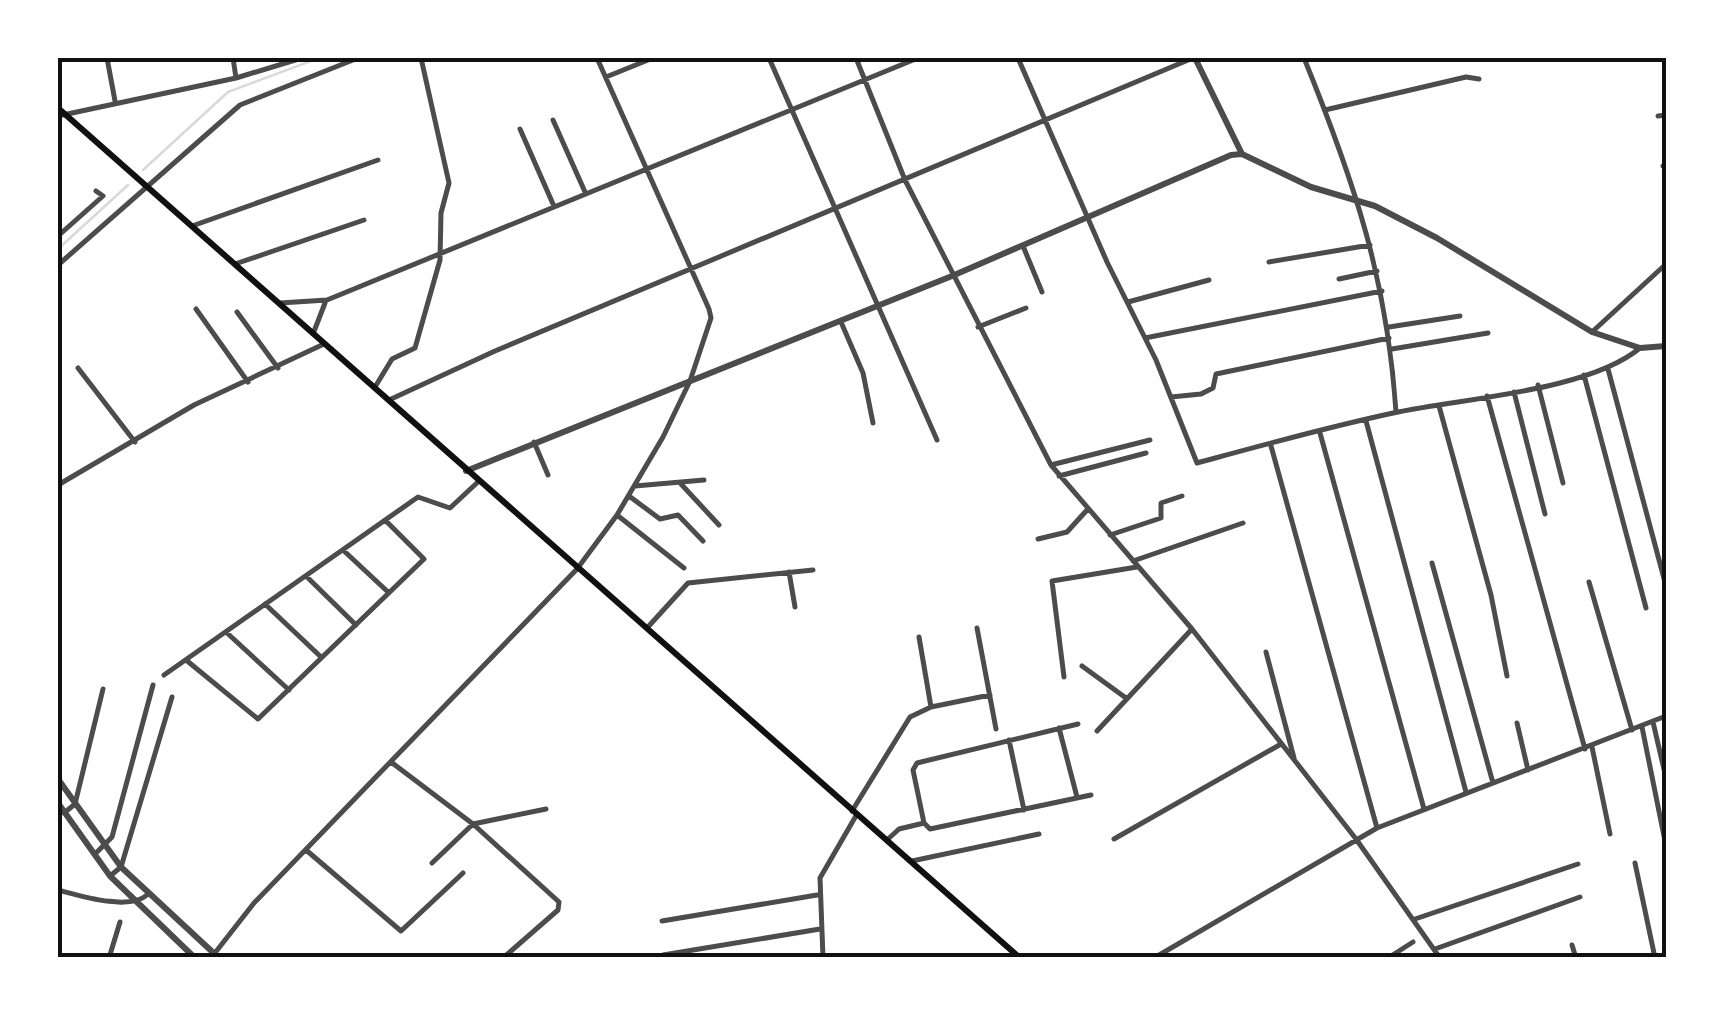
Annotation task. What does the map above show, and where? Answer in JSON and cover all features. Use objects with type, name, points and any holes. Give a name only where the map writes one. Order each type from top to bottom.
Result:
[{"type":"main road","points":[[60,113],[146,183],[466,471],[1020,958]]},
{"type":"street","points":[[107,58],[115,101]]},
{"type":"street","points":[[233,58],[236,78]]},
{"type":"street","points":[[60,113],[236,78],[302,58]]},
{"type":"street","points":[[58,265],[146,183],[240,105],[358,58]]},
{"type":"street","points":[[375,387],[392,358],[416,348],[449,182],[421,58]]},
{"type":"street","points":[[58,779],[121,867],[215,956],[254,903],[577,569],[635,486],[690,381],[710,318],[693,268],[597,58]]},
{"type":"street","points":[[606,77],[653,58]]},
{"type":"street","points":[[769,58],[937,440]]},
{"type":"street","points":[[856,58],[905,180],[1051,464],[1192,629],[1356,839],[1440,958]]},
{"type":"street","points":[[280,304],[327,300],[918,58]]},
{"type":"street","points":[[1018,58],[1197,463],[1396,412],[1514,392],[1608,369],[1640,348]]},
{"type":"street","points":[[389,400],[1194,58],[1242,154]]},
{"type":"street","points":[[1304,58],[1360,200],[1382,291],[1396,412]]},
{"type":"street","points":[[1325,110],[1466,77],[1479,78]]},
{"type":"street","points":[[1658,116],[1666,115]]},
{"type":"street","points":[[553,120],[585,192]]},
{"type":"street","points":[[520,129],[554,205]]},
{"type":"street","points":[[466,471],[841,322],[1088,219],[1231,154],[1242,154],[1302,183],[1360,200],[1437,238],[1592,332],[1640,348],[1666,346]]},
{"type":"street","points":[[192,227],[378,160]]},
{"type":"street","points":[[58,236],[103,196],[96,191]]},
{"type":"street","points":[[234,264],[364,220]]},
{"type":"street","points":[[1270,262],[1370,244]]},
{"type":"street","points":[[1023,246],[1042,292]]},
{"type":"street","points":[[1592,332],[1666,264]]},
{"type":"street","points":[[1339,279],[1377,271]]},
{"type":"street","points":[[1128,302],[1209,280]]},
{"type":"street","points":[[1145,338],[1382,291]]},
{"type":"street","points":[[313,334],[327,300]]},
{"type":"street","points":[[978,327],[1026,308]]},
{"type":"street","points":[[196,309],[248,382]]},
{"type":"street","points":[[237,312],[278,368]]},
{"type":"street","points":[[1388,327],[1460,316]]},
{"type":"street","points":[[841,322],[863,373],[873,423]]},
{"type":"street","points":[[1391,349],[1488,334]]},
{"type":"street","points":[[1171,398],[1201,394],[1212,388],[1216,374],[1389,338]]},
{"type":"street","points":[[58,485],[194,405],[324,344]]},
{"type":"street","points":[[78,368],[136,442]]},
{"type":"street","points":[[1608,369],[1666,586]]},
{"type":"street","points":[[1584,375],[1646,608]]},
{"type":"street","points":[[1538,385],[1563,483]]},
{"type":"street","points":[[1514,392],[1546,514]]},
{"type":"street","points":[[1487,396],[1610,834]]},
{"type":"street","points":[[1439,406],[1490,594],[1507,676]]},
{"type":"street","points":[[1366,421],[1466,792]]},
{"type":"street","points":[[1320,433],[1424,809]]},
{"type":"street","points":[[1051,464],[1150,440]]},
{"type":"street","points":[[534,442],[548,475]]},
{"type":"street","points":[[1271,445],[1377,828]]},
{"type":"street","points":[[1060,476],[1146,453]]},
{"type":"street","points":[[635,486],[704,480]]},
{"type":"street","points":[[164,675],[418,497],[450,508],[479,481]]},
{"type":"street","points":[[681,484],[720,525]]},
{"type":"street","points":[[629,496],[660,519],[678,516],[702,540]]},
{"type":"street","points":[[1110,535],[1161,518],[1162,503],[1182,496]]},
{"type":"street","points":[[1038,538],[1067,532],[1087,510]]},
{"type":"street","points":[[618,514],[684,568]]},
{"type":"street","points":[[186,660],[258,720],[424,559],[385,520]]},
{"type":"street","points":[[1064,677],[1052,581],[1135,564],[1242,522]]},
{"type":"street","points":[[343,550],[389,593]]},
{"type":"street","points":[[1432,563],[1493,782]]},
{"type":"street","points":[[646,630],[688,583],[813,570]]},
{"type":"street","points":[[789,572],[795,608]]},
{"type":"street","points":[[306,576],[356,625]]},
{"type":"street","points":[[1589,582],[1632,730]]},
{"type":"street","points":[[265,604],[322,658]]},
{"type":"street","points":[[977,628],[996,729]]},
{"type":"street","points":[[1097,731],[1192,629]]},
{"type":"street","points":[[226,632],[289,690]]},
{"type":"street","points":[[919,637],[930,707]]},
{"type":"street","points":[[1266,652],[1294,761]]},
{"type":"street","points":[[1082,666],[1126,698]]},
{"type":"street","points":[[94,854],[106,847],[112,837],[153,685]]},
{"type":"street","points":[[64,812],[75,804],[103,689]]},
{"type":"street","points":[[823,958],[817,895],[820,878],[910,717],[930,707],[990,695]]},
{"type":"street","points":[[110,876],[121,867],[172,697]]},
{"type":"street","points":[[1154,958],[1377,828],[1666,719]]},
{"type":"street","points":[[1653,722],[1666,778]]},
{"type":"street","points":[[1517,723],[1528,770]]},
{"type":"street","points":[[1078,724],[914,765],[924,823],[930,829],[1091,795]]},
{"type":"street","points":[[1642,727],[1666,846]]},
{"type":"street","points":[[1059,728],[1077,797]]},
{"type":"street","points":[[1009,740],[1024,810]]},
{"type":"street","points":[[1114,839],[1281,744]]},
{"type":"street","points":[[391,762],[472,824],[561,906],[504,958]]},
{"type":"street","points":[[58,803],[110,876],[195,958]]},
{"type":"street","points":[[432,863],[472,824],[546,808]]},
{"type":"street","points":[[887,840],[900,829],[924,823]]},
{"type":"street","points":[[912,861],[1039,834]]},
{"type":"street","points":[[306,850],[400,931],[463,873]]},
{"type":"street","points":[[1635,862],[1656,958]]},
{"type":"street","points":[[1415,919],[1578,864]]},
{"type":"street","points":[[58,890],[137,903]]},
{"type":"street","points":[[137,903],[147,894]]},
{"type":"street","points":[[662,921],[817,895]]},
{"type":"street","points":[[1434,949],[1580,898]]},
{"type":"street","points":[[108,958],[120,922]]},
{"type":"street","points":[[663,955],[820,929]]},
{"type":"street","points":[[1388,958],[1414,942]]},
{"type":"street","points":[[1572,945],[1576,958]]},
{"type":"waterway","points":[[143,170],[228,92],[319,58]]},
{"type":"waterway","points":[[58,249],[128,185]]}]
